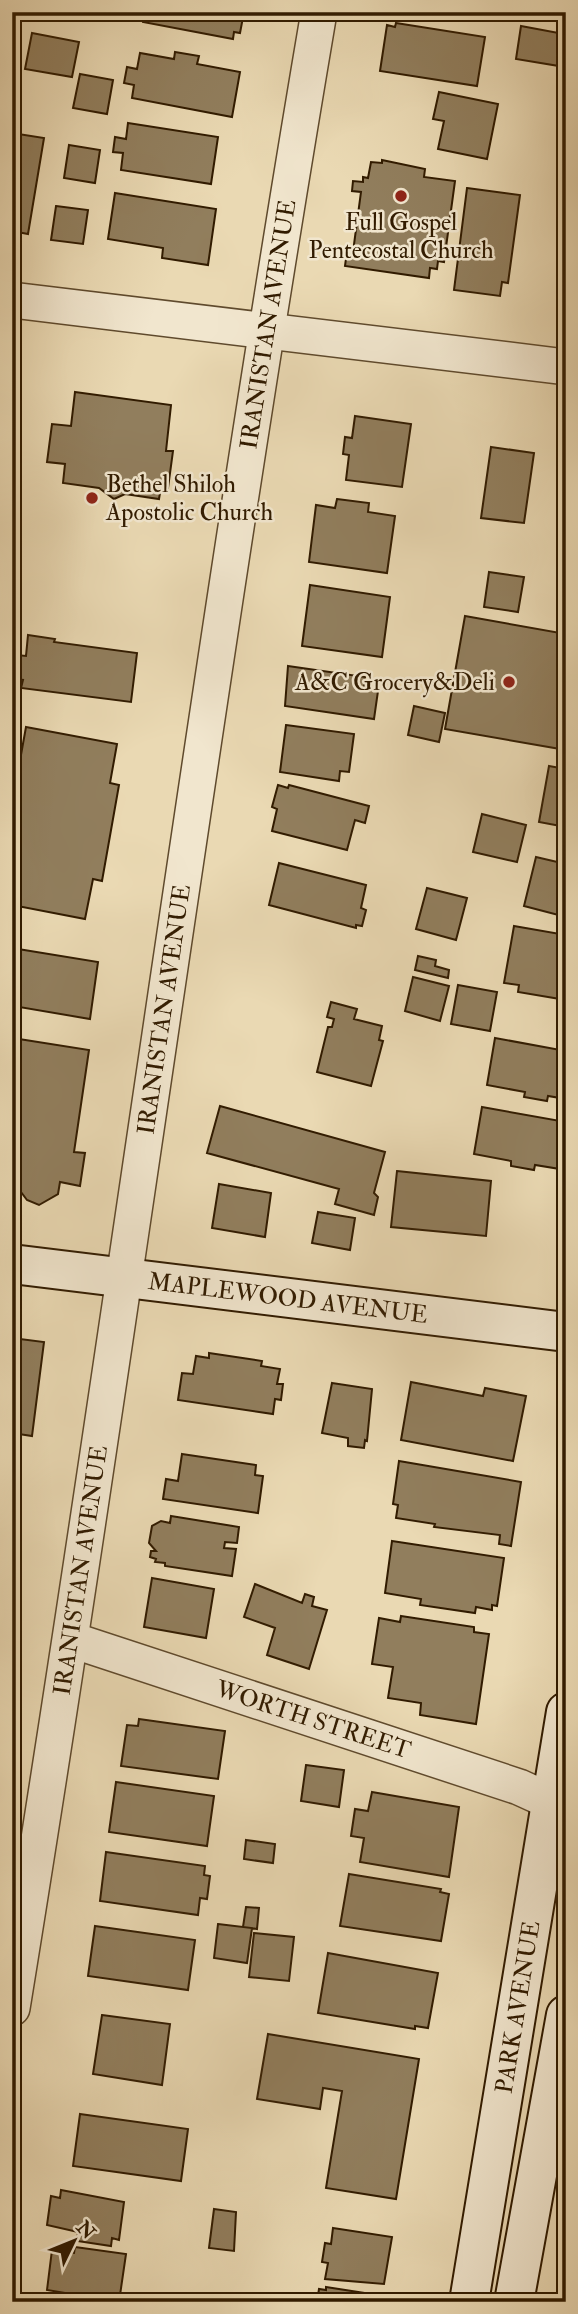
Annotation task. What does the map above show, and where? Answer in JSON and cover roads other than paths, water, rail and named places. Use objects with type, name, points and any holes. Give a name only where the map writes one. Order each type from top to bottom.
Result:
[{"type":"main road","name":"MAPLEWOOD AVENUE","points":[[12,1264],[566,1332]]},
{"type":"main road","name":"PARK AVENUE","points":[[469,2302],[559,1805],[566,1712]]},
{"type":"main road","name":"PARK AVENUE","points":[[514,2302],[566,2015]]},
{"type":"street","name":"IRANISTAN AVENUE","points":[[12,2008],[127,1278],[265,331],[319,12]]},
{"type":"street","points":[[12,300],[566,367]]},
{"type":"street","name":"WORTH STREET","points":[[72,1640],[519,1787],[559,1805]]},
{"type":"place","name":"Full Gospel Pentecostal Church","points":[[401,196]]},
{"type":"place","name":"Bethel Shiloh Apostolic Church","points":[[92,498]]},
{"type":"place","name":"A&C Grocery&Deli","points":[[509,682]]}]
